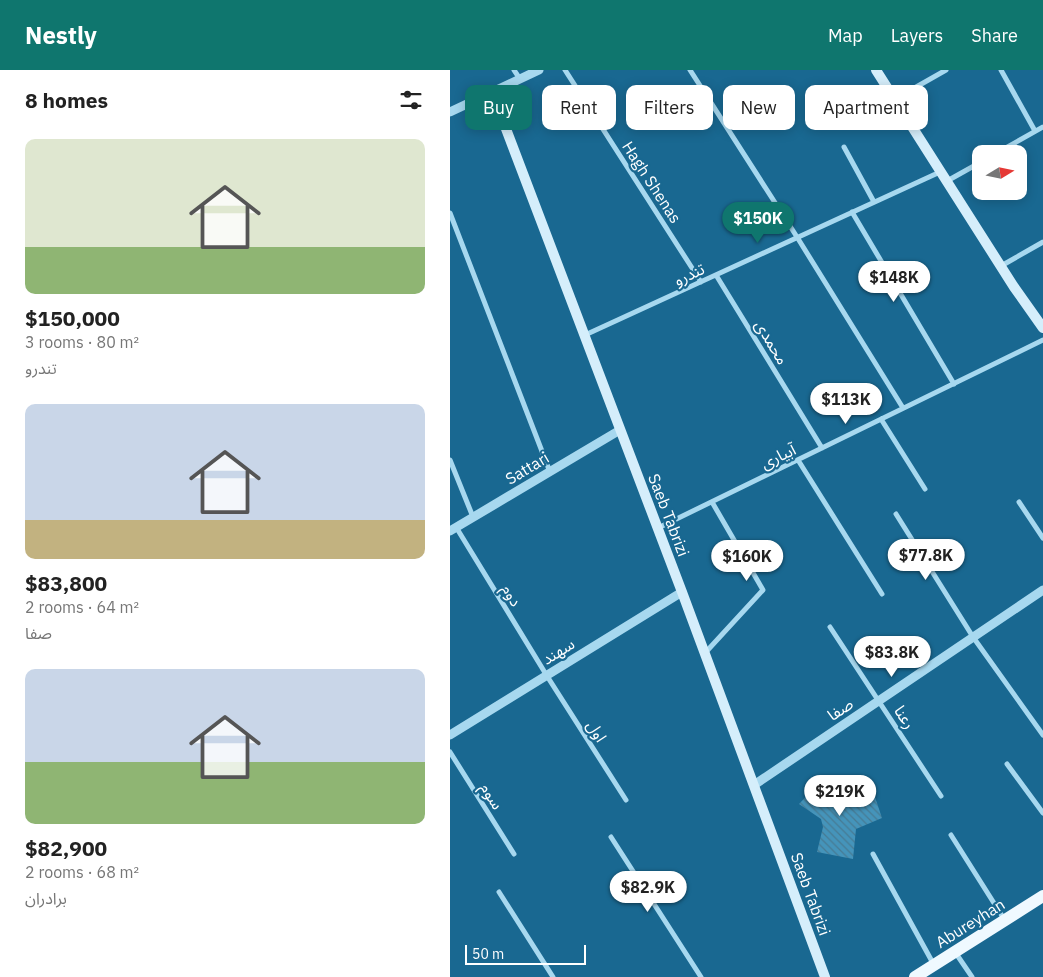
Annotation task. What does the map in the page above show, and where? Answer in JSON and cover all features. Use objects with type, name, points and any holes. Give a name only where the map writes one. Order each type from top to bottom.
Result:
[{"type":"main road","points":[[876,70],[886,85]]},
{"type":"main road","name":"Saeb Tabrizi","points":[[506,130],[826,977]]},
{"type":"main road","points":[[915,130],[1001,267],[1043,328]]},
{"type":"main road","name":"Abureyhan","points":[[915,977],[1043,896]]},
{"type":"street","points":[[514,70],[520,79]]},
{"type":"street","points":[[507,85],[539,70]]},
{"type":"street","name":"Hagh Shenas","points":[[565,70],[701,282]]},
{"type":"street","points":[[690,70],[903,408]]},
{"type":"street","points":[[920,85],[946,70]]},
{"type":"street","points":[[1000,70],[1035,131]]},
{"type":"street","points":[[450,112],[465,105]]},
{"type":"street","points":[[1011,145],[1043,127]]},
{"type":"street","points":[[844,147],[874,202]]},
{"type":"street","points":[[947,181],[972,167]]},
{"type":"street","name":"تندرو","points":[[584,336],[941,171]]},
{"type":"street","points":[[852,212],[954,384]]},
{"type":"street","points":[[450,213],[550,472]]},
{"type":"street","points":[[1001,267],[1043,242]]},
{"type":"street","name":"محمدی","points":[[716,275],[822,448]]},
{"type":"street","name":"آبیاری","points":[[658,528],[1043,340]]},
{"type":"street","points":[[881,419],[925,489]]},
{"type":"street","name":"Sattari","points":[[453,529],[620,430]]},
{"type":"street","points":[[450,460],[473,518]]},
{"type":"street","points":[[798,460],[882,594]]},
{"type":"street","points":[[705,653],[764,590],[712,502]]},
{"type":"street","points":[[1019,502],[1043,538]]},
{"type":"street","points":[[896,514],[973,637],[1043,735]]},
{"type":"street","name":"دوم","points":[[453,529],[547,676]]},
{"type":"street","name":"صفا","points":[[754,785],[1043,590]]},
{"type":"street","name":"سهند","points":[[450,735],[682,592]]},
{"type":"street","name":"رعنا","points":[[830,627],[941,796]]},
{"type":"street","name":"اول","points":[[547,676],[626,800]]},
{"type":"street","name":"سوم","points":[[450,752],[514,854]]},
{"type":"street","points":[[1008,764],[1043,813]]},
{"type":"street","points":[[951,835],[1006,920]]},
{"type":"street","points":[[612,837],[701,977]]},
{"type":"street","points":[[873,854],[934,965]]},
{"type":"street","points":[[499,892],[553,977]]},
{"type":"street","points":[[955,951],[972,977]]},
{"type":"building","points":[[824,778],[846,799],[873,791],[882,818],[856,829],[853,859],[817,852],[823,827],[821,819],[799,804]]}]
